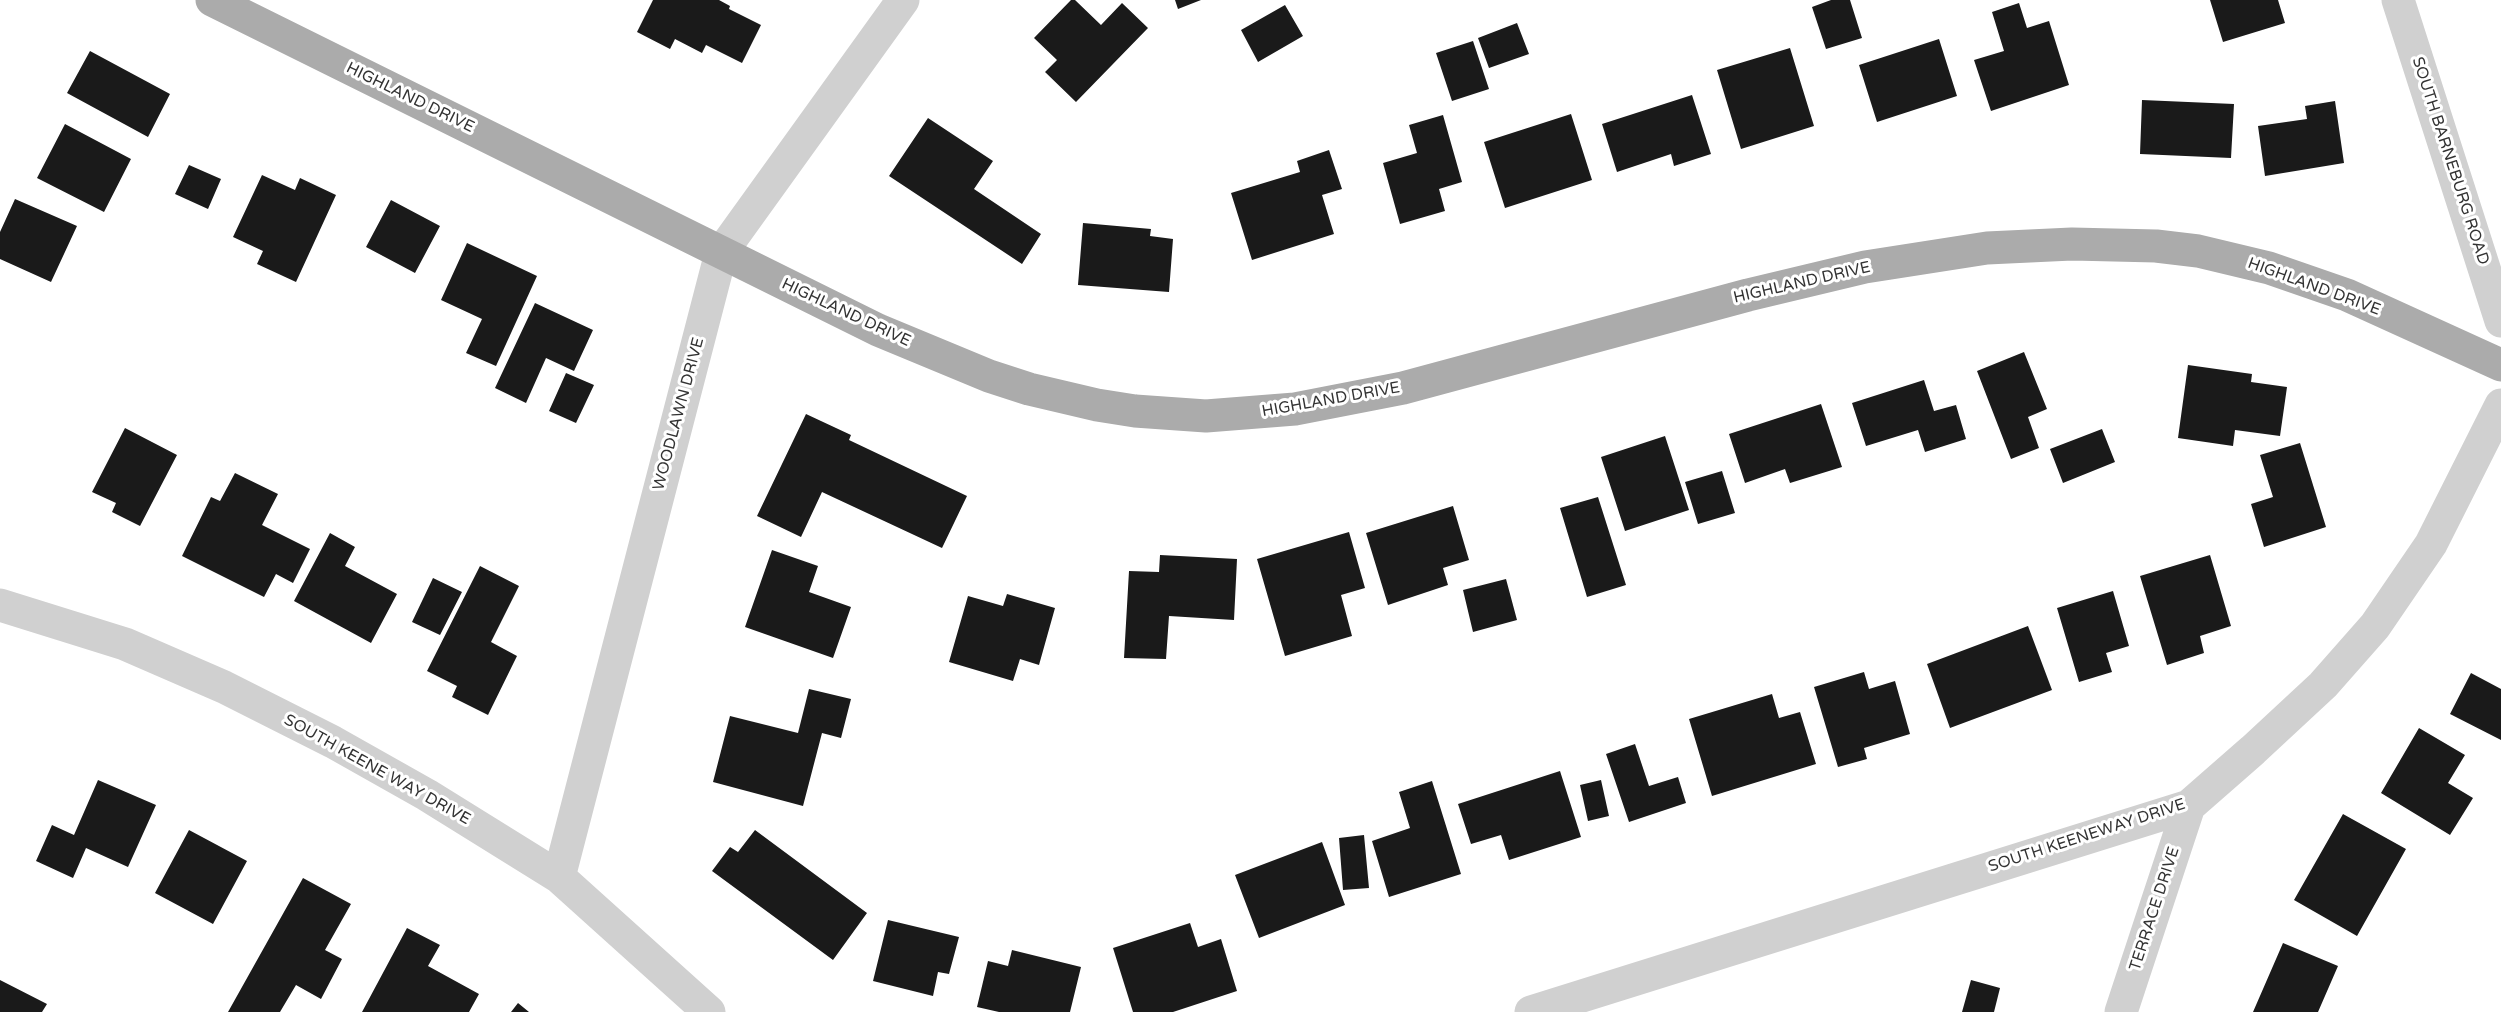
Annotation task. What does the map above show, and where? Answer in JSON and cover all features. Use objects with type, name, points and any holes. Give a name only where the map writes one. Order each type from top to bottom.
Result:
[{"type":"main road","name":"HIGHLAND DRIVE","points":[[213,0],[878,330],[989,376],[1029,389],[1097,405],[1166,414],[1206,416],[1254,413],[1341,401],[1403,388],[1748,295],[1855,269],[1943,254],[2040,245],[2156,246],[2233,258],[2347,295],[2501,365]]},
{"type":"street","name":"WOODLAWN DRIVE","points":[[559,877],[721,253],[903,0]]},
{"type":"street","name":"SOUTH BARNEBURG ROAD","points":[[2398,0],[2501,321]]},
{"type":"street","name":"SOUTH KEENEWAY DRIVE","points":[[1532,1012],[2189,806],[2323,685],[2375,626],[2431,544],[2501,405]]},
{"type":"street","name":"SOUTH KEENE WAY DRIVE","points":[[0,605],[124,644],[224,687],[333,742],[428,795],[559,877],[708,1012]]},
{"type":"street","name":"TERRACE DRIVE","points":[[2121,1012],[2189,806]]},
{"type":"building","points":[[653,0],[719,0],[730,6],[729,9],[761,25],[742,63],[706,45],[702,53],[675,39],[670,49],[637,32]]},
{"type":"building","points":[[1071,0],[1075,0],[1101,25],[1122,3],[1148,28],[1076,102],[1045,72],[1057,60],[1034,38]]},
{"type":"building","points":[[1175,0],[1201,0],[1178,9]]},
{"type":"building","points":[[1831,0],[1850,0],[1862,38],[1826,49],[1812,7]]},
{"type":"building","points":[[2210,0],[2278,0],[2285,23],[2223,42]]},
{"type":"building","points":[[2019,3],[2027,28],[2049,21],[2069,85],[1991,111],[1974,60],[2004,51],[1992,12]]},
{"type":"building","points":[[1285,5],[1303,36],[1258,62],[1241,30]]},
{"type":"building","points":[[1517,23],[1529,54],[1489,68],[1478,38]]},
{"type":"building","points":[[1939,39],[1957,96],[1877,122],[1859,65]]},
{"type":"building","points":[[1473,41],[1489,89],[1452,101],[1436,53]]},
{"type":"building","points":[[1790,48],[1814,126],[1741,149],[1717,70]]},
{"type":"building","points":[[90,51],[170,94],[148,137],[67,93]]},
{"type":"building","points":[[1692,95],[1711,154],[1674,166],[1671,154],[1617,172],[1602,124]]},
{"type":"building","points":[[2142,100],[2234,104],[2231,158],[2140,154]]},
{"type":"building","points":[[2335,101],[2344,163],[2265,176],[2258,126],[2307,119],[2305,106]]},
{"type":"building","points":[[1571,114],[1592,180],[1505,208],[1484,142]]},
{"type":"building","points":[[1443,115],[1462,182],[1439,189],[1445,211],[1400,224],[1383,163],[1417,153],[1409,125]]},
{"type":"building","points":[[928,118],[993,161],[974,189],[1041,234],[1022,264],[889,176]]},
{"type":"building","points":[[65,124],[131,159],[104,212],[37,178]]},
{"type":"building","points":[[1329,150],[1342,189],[1322,195],[1334,234],[1252,260],[1231,193],[1300,172],[1297,161]]},
{"type":"building","points":[[189,165],[221,179],[208,209],[175,194]]},
{"type":"building","points":[[262,175],[295,190],[300,178],[336,195],[296,282],[257,264],[263,251],[233,237]]},
{"type":"building","points":[[15,199],[77,226],[51,282],[0,259],[0,232]]},
{"type":"building","points":[[391,200],[440,226],[415,273],[366,247]]},
{"type":"building","points":[[1083,223],[1151,229],[1150,236],[1173,239],[1169,292],[1078,285]]},
{"type":"building","points":[[467,243],[537,276],[496,366],[466,353],[482,319],[441,300]]},
{"type":"building","points":[[535,303],[593,330],[574,371],[546,358],[526,403],[495,388]]},
{"type":"building","points":[[2024,352],[2047,409],[2028,417],[2039,448],[2011,459],[1977,371]]},
{"type":"building","points":[[2188,365],[2252,374],[2251,382],[2287,387],[2280,436],[2235,430],[2233,446],[2178,438]]},
{"type":"building","points":[[566,373],[594,385],[576,423],[549,411]]},
{"type":"building","points":[[1924,380],[1934,411],[1956,405],[1966,439],[1925,452],[1918,430],[1866,446],[1852,403]]},
{"type":"building","points":[[1821,404],[1842,467],[1790,483],[1785,469],[1745,483],[1729,434]]},
{"type":"building","points":[[806,414],[851,435],[849,440],[967,496],[942,548],[822,492],[801,537],[757,516]]},
{"type":"building","points":[[125,428],[177,455],[140,526],[112,512],[116,503],[92,492]]},
{"type":"building","points":[[2102,429],[2115,462],[2063,483],[2050,449]]},
{"type":"building","points":[[1665,436],[1689,510],[1625,531],[1601,457]]},
{"type":"building","points":[[2300,443],[2326,527],[2264,547],[2251,504],[2273,497],[2260,455]]},
{"type":"building","points":[[1722,471],[1735,513],[1698,524],[1685,482]]},
{"type":"building","points":[[235,473],[278,494],[262,525],[310,549],[293,583],[276,574],[264,597],[182,556],[211,497],[220,501]]},
{"type":"building","points":[[1598,497],[1626,585],[1587,597],[1560,508]]},
{"type":"building","points":[[1453,506],[1469,560],[1443,568],[1448,585],[1388,605],[1366,533]]},
{"type":"building","points":[[1349,532],[1365,588],[1341,595],[1352,636],[1285,656],[1257,559]]},
{"type":"building","points":[[330,533],[355,547],[345,566],[397,594],[371,643],[294,601]]},
{"type":"building","points":[[772,550],[818,566],[809,592],[851,607],[833,658],[745,627]]},
{"type":"building","points":[[1160,555],[1237,559],[1234,620],[1169,616],[1166,659],[1124,658],[1129,571],[1159,572]]},
{"type":"building","points":[[2210,555],[2231,626],[2200,636],[2204,653],[2167,665],[2140,576]]},
{"type":"building","points":[[480,566],[519,586],[491,642],[517,656],[488,715],[452,697],[457,686],[427,671]]},
{"type":"building","points":[[433,578],[462,592],[440,635],[412,622]]},
{"type":"building","points":[[1506,579],[1517,620],[1473,632],[1463,590]]},
{"type":"building","points":[[2113,591],[2129,646],[2106,653],[2112,672],[2079,682],[2057,608]]},
{"type":"building","points":[[1007,594],[1055,608],[1039,665],[1020,659],[1013,681],[949,662],[968,596],[1003,606]]},
{"type":"building","points":[[2028,626],[2052,690],[1950,728],[1927,664]]},
{"type":"building","points":[[1864,672],[1869,689],[1895,681],[1910,734],[1864,748],[1867,759],[1838,767],[1814,687]]},
{"type":"building","points":[[2471,673],[2501,689],[2501,740],[2450,714]]},
{"type":"building","points":[[809,689],[851,699],[841,738],[822,733],[803,806],[713,782],[730,716],[798,733]]},
{"type":"building","points":[[1772,694],[1779,718],[1800,712],[1816,764],[1712,796],[1689,719]]},
{"type":"building","points":[[2419,728],[2465,755],[2448,783],[2473,798],[2450,835],[2381,793]]},
{"type":"building","points":[[1635,744],[1649,786],[1678,777],[1686,803],[1629,822],[1606,754]]},
{"type":"building","points":[[1560,771],[1581,837],[1509,860],[1501,835],[1471,844],[1458,804]]},
{"type":"building","points":[[98,780],[156,805],[128,867],[86,848],[73,878],[36,861],[52,825],[74,835]]},
{"type":"building","points":[[1601,780],[1609,816],[1588,821],[1580,785]]},
{"type":"building","points":[[1432,781],[1461,874],[1389,897],[1372,841],[1410,828],[1399,792]]},
{"type":"building","points":[[2343,814],[2406,849],[2357,936],[2294,900]]},
{"type":"building","points":[[189,830],[247,861],[213,924],[155,893]]},
{"type":"building","points":[[755,830],[867,913],[833,960],[712,871],[730,847],[738,852]]},
{"type":"building","points":[[1364,835],[1369,888],[1343,890],[1339,838]]},
{"type":"building","points":[[1322,842],[1345,905],[1259,938],[1235,875]]},
{"type":"building","points":[[303,878],[351,904],[325,950],[342,959],[321,999],[296,985],[280,1012],[228,1012]]},
{"type":"building","points":[[888,920],[959,937],[949,974],[938,972],[933,996],[873,981]]},
{"type":"building","points":[[1190,923],[1198,947],[1221,939],[1237,991],[1173,1012],[1133,1012],[1113,948]]},
{"type":"building","points":[[407,928],[440,945],[428,966],[479,994],[469,1012],[362,1012]]},
{"type":"building","points":[[2283,943],[2338,966],[2318,1012],[2253,1012]]},
{"type":"building","points":[[1012,950],[1081,967],[1070,1012],[999,1012],[977,1007],[988,961],[1008,966]]},
{"type":"building","points":[[0,980],[47,1004],[42,1012],[0,1012]]},
{"type":"building","points":[[1971,980],[2000,988],[1994,1012],[1962,1012]]},
{"type":"building","points":[[518,1003],[529,1012],[511,1012]]}]
